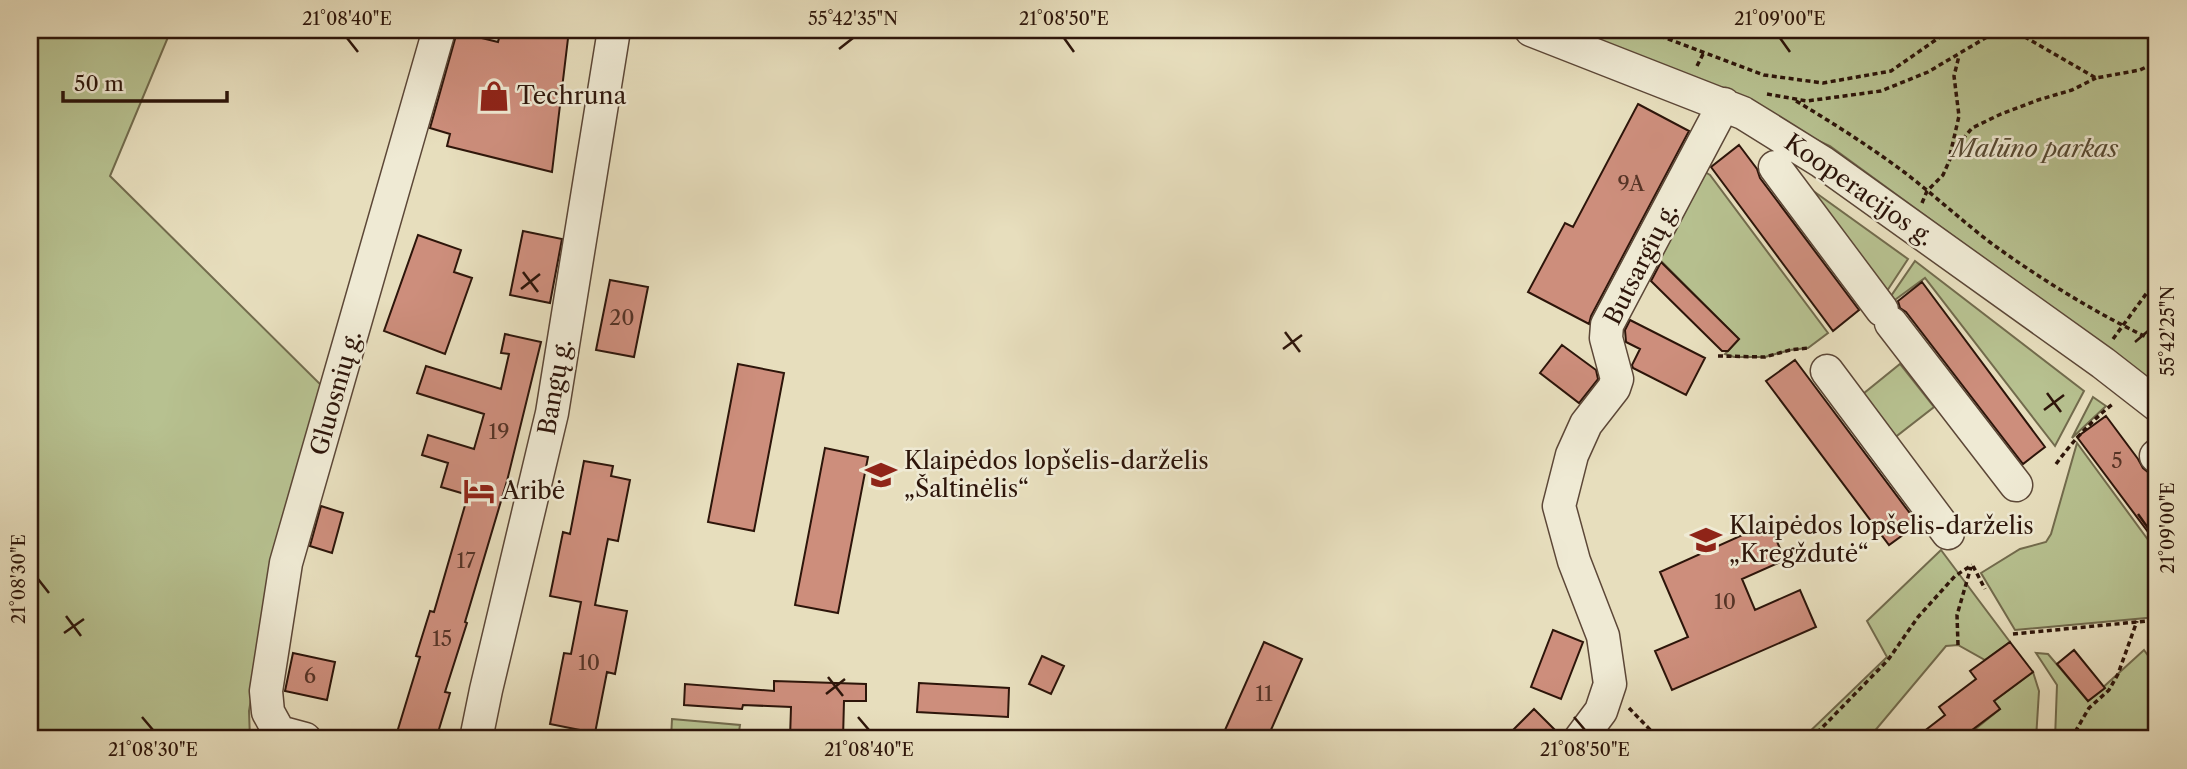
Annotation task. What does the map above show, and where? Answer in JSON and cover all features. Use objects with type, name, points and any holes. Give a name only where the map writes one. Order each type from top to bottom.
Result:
[{"type":"street","name":"Gluosnių g.","points":[[305,739],[279,732],[268,712],[267,691],[286,563],[439,30]]},
{"type":"street","name":"Bangų g.","points":[[476,739],[552,413],[614,30]]},
{"type":"street","name":"Kooperacijos g.","points":[[1531,30],[1743,113],[1822,162],[2103,363],[2157,405]]},
{"type":"street","name":"Butsargių g.","points":[[1610,684],[1603,636],[1574,561],[1559,506],[1572,455],[1586,424],[1614,388],[1617,379],[1606,338],[1607,325],[1724,104]]},
{"type":"street","points":[[1774,167],[2016,485]]},
{"type":"street","points":[[1818,359],[1948,533]]},
{"type":"street","points":[[1580,739],[1601,711],[1610,684]]},
{"type":"path","points":[[1644,30],[1765,75],[1823,83],[1891,71],[1950,30]]},
{"type":"path","points":[[1758,92],[1807,101],[1881,91],[1928,72],[1987,37],[2025,37],[2096,78]]},
{"type":"path","points":[[1944,173],[1959,116],[1954,76],[1960,54]]},
{"type":"path","points":[[1927,191],[1944,173],[1954,150],[1972,128],[2001,114],[2072,90],[2096,78],[2140,70],[2157,62]]},
{"type":"path","points":[[1794,100],[1860,140],[1992,243],[2123,326],[2157,342]]},
{"type":"path","points":[[2123,326],[2157,279]]},
{"type":"path","points":[[1718,356],[1765,357],[1790,350],[1818,359]]},
{"type":"path","points":[[2056,464],[2096,418],[2115,403]]},
{"type":"path","points":[[1972,565],[1985,589]]},
{"type":"path","points":[[1958,645],[1957,615],[1972,565]]},
{"type":"path","points":[[1811,739],[1888,660],[1918,617],[1955,576],[1972,565]]},
{"type":"path","points":[[2013,634],[2157,620]]},
{"type":"path","points":[[2071,739],[2089,708],[2109,690],[2118,674],[2137,621]]},
{"type":"path","points":[[1610,684],[1639,720],[1659,739]]},
{"type":"green space","points":[[30,30],[171,30],[110,176],[325,389],[274,564],[249,711],[250,739],[30,739]]},
{"type":"green space","name":"Malūno parkas","points":[[1579,30],[2157,30],[2157,385],[1830,146]]},
{"type":"green space","points":[[1700,169],[1710,175],[1828,333],[1808,348],[1765,357],[1734,357],[1725,354],[1739,339],[1659,259]]},
{"type":"green space","points":[[1798,180],[1908,259],[1883,297]]},
{"type":"green space","points":[[1915,261],[2084,391],[2055,446],[1925,278],[1892,302],[1889,299]]},
{"type":"green space","points":[[1900,364],[1934,407],[1889,442],[1858,398]]},
{"type":"green space","points":[[2093,397],[2106,406],[2072,438]]},
{"type":"green space","points":[[2077,443],[2157,552],[2157,617],[2015,630],[1981,573],[2020,549],[2046,542],[2051,534]]},
{"type":"green space","points":[[1941,550],[2010,642],[1985,660],[1958,645],[1946,646],[1868,739],[1802,739],[1887,657],[1867,621]]},
{"type":"green space","points":[[2144,650],[2157,668],[2157,739],[2055,739],[2057,685],[2036,653],[2048,654],[2088,701]]},
{"type":"green space","points":[[2033,672],[2039,691],[2036,739],[1963,739],[2000,709],[1994,701]]},
{"type":"green space","points":[[672,719],[740,725],[738,739],[671,739]]},
{"type":"building","name":"Techruna","points":[[501,30],[569,30],[552,172],[447,146],[450,134],[430,128],[457,32],[498,42]]},
{"type":"building","points":[[1638,104],[1689,131],[1589,324],[1528,292],[1565,223],[1573,227]]},
{"type":"building","points":[[1739,145],[1757,169],[1760,178],[1859,310],[1833,331],[1711,167]]},
{"type":"building","points":[[523,231],[562,239],[550,303],[510,295]]},
{"type":"building","points":[[418,235],[461,250],[454,272],[472,278],[445,354],[384,331]]},
{"type":"building","points":[[1661,262],[1739,339],[1728,351],[1722,351],[1651,281]]},
{"type":"building","points":[[610,280],[648,287],[634,357],[596,350]]},
{"type":"building","points":[[1922,282],[2045,447],[2023,464],[1906,312],[1900,308],[1898,301]]},
{"type":"building","points":[[1630,320],[1705,358],[1686,395],[1633,368],[1640,349],[1626,342],[1625,330]]},
{"type":"building","points":[[505,334],[541,342],[507,481],[445,692],[450,693],[436,739],[395,739],[420,657],[416,656],[430,611],[434,612],[468,495],[441,487],[448,463],[422,455],[428,435],[474,449],[484,414],[417,393],[426,366],[501,389],[509,354],[501,353]]},
{"type":"building","points":[[1562,345],[1596,370],[1598,379],[1579,403],[1540,373]]},
{"type":"building","points":[[1795,360],[1918,524],[1889,545],[1766,381]]},
{"type":"building","points":[[738,364],[784,373],[754,531],[708,522]]},
{"type":"building","points":[[2106,416],[2157,484],[2157,544],[2077,437]]},
{"type":"building","points":[[825,448],[868,457],[838,613],[795,605]]},
{"type":"building","points":[[584,461],[613,466],[611,476],[630,480],[618,541],[608,539],[595,605],[627,611],[615,674],[607,672],[595,733],[550,724],[564,653],[571,654],[581,602],[550,596],[563,532],[570,534]]},
{"type":"building","points":[[321,506],[343,513],[332,553],[310,546]]},
{"type":"building","points":[[1769,523],[1785,560],[1742,579],[1755,610],[1800,590],[1816,627],[1672,690],[1655,651],[1688,637],[1660,572]]},
{"type":"building","points":[[1553,630],[1583,642],[1561,699],[1531,687]]},
{"type":"building","points":[[1264,642],[1302,659],[1267,739],[1221,739]]},
{"type":"building","points":[[2010,642],[2033,672],[1994,701],[2000,709],[1960,739],[1914,739],[1945,715],[1939,707],[1976,679],[1970,671]]},
{"type":"building","points":[[2074,650],[2105,688],[2088,701],[2057,664]]},
{"type":"building","points":[[293,653],[335,662],[327,700],[285,691]]},
{"type":"building","points":[[1042,656],[1064,666],[1051,694],[1029,684]]},
{"type":"building","points":[[774,681],[866,684],[866,701],[844,701],[843,739],[790,739],[791,707],[743,705],[742,709],[684,705],[685,684],[774,691]]},
{"type":"building","points":[[919,683],[1009,688],[1008,717],[917,712]]},
{"type":"building","points":[[1534,709],[1562,739],[1504,739]]},
{"type":"place","name":"Techruna","points":[[494,96]]},
{"type":"place","name":"Klaipėdos lopšelis-darželis „Šaltinėlis“","points":[[881,475]]},
{"type":"place","name":"Aribė","points":[[479,491]]},
{"type":"place","name":"Klaipėdos lopšelis-darželis „Kregždutė“","points":[[1706,540]]}]
